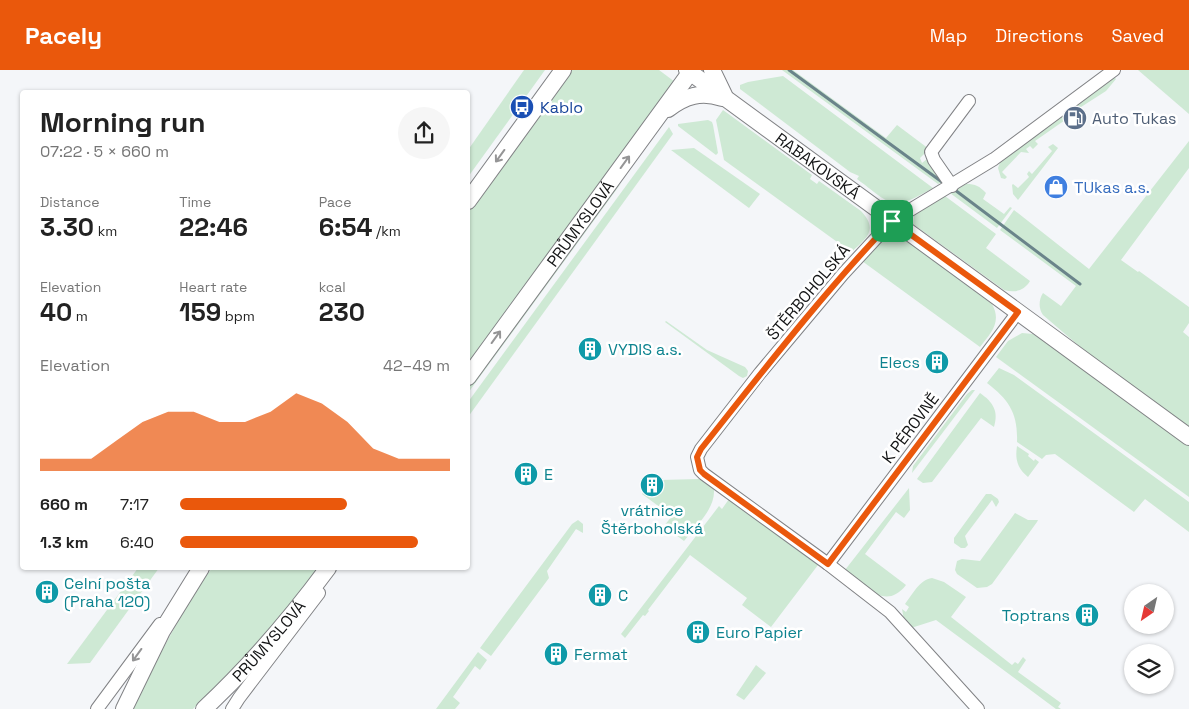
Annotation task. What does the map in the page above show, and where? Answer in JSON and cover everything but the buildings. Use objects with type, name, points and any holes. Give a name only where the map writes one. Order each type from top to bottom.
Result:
[{"type":"main road","points":[[470,198],[563,70]]},
{"type":"main road","points":[[712,70],[726,100]]},
{"type":"main road","name":"RABAKOVSKÁ","points":[[690,71],[726,100],[1189,437]]},
{"type":"main road","name":"PRŮMYSLOVÁ","points":[[470,374],[690,71]]},
{"type":"main road","points":[[658,116],[682,100],[692,96],[712,95],[726,100]]},
{"type":"main road","name":"PRŮMYSLOVÁ","points":[[204,709],[242,672],[276,634],[328,570]]},
{"type":"main road","points":[[124,709],[154,646],[199,571]]},
{"type":"street","name":"ŠTĚRBOHOLSKÁ","points":[[828,564],[704,474],[700,470],[697,457],[701,449],[843,274],[892,221],[952,186],[1009,149],[1114,70]]},
{"type":"street","points":[[952,186],[934,160],[931,152],[969,101]]},
{"type":"street","name":"K PÉROVNĚ","points":[[828,564],[1018,312]]},
{"type":"street","points":[[828,564],[890,612],[978,709]]},
{"type":"street","points":[[232,709],[320,592],[329,570]]},
{"type":"street","points":[[97,709],[199,571]]},
{"type":"green space","points":[[524,70],[545,70],[470,174],[470,147]]},
{"type":"green space","points":[[570,70],[659,70],[675,82],[470,362],[470,210]]},
{"type":"green space","points":[[782,70],[793,70],[886,138],[897,125],[929,149],[920,158],[922,163],[927,159],[944,181],[938,184]]},
{"type":"green space","points":[[1138,70],[1189,70],[1189,114]]},
{"type":"green space","points":[[783,76],[933,188],[908,201],[893,203],[886,200],[857,179],[859,176],[850,172],[740,89],[740,85],[748,82]]},
{"type":"green space","points":[[1114,77],[1116,79],[1106,91],[1067,116],[1068,118],[1035,141],[1038,144],[1033,149],[1030,146],[1026,149],[1029,153],[1021,152],[1002,172],[1007,177],[1005,179],[1001,178],[998,168],[1001,160]]},
{"type":"green space","points":[[723,110],[812,175],[810,179],[817,184],[819,181],[861,211],[870,229],[866,238],[851,252],[724,160],[716,120]]},
{"type":"green space","points":[[708,120],[713,125],[718,153],[716,155],[678,126],[678,124]]},
{"type":"green space","points":[[669,127],[673,134],[470,414],[470,399]]},
{"type":"green space","points":[[1189,141],[1189,168],[1121,260],[1189,307],[1189,323],[1183,332],[1189,337],[1189,430],[1107,370],[1043,315],[1040,304],[1043,293],[1061,306],[1076,286],[1000,230],[1014,210],[1089,269]]},
{"type":"green space","points":[[1053,144],[1058,148],[1018,200],[1013,194],[1012,185],[1018,188],[1029,177],[1027,174],[1029,171],[1032,174],[1052,151],[1048,147]]},
{"type":"green space","points":[[694,148],[760,194],[749,208],[671,150]]},
{"type":"green space","points":[[622,182],[470,390],[470,383],[598,209]]},
{"type":"green space","points":[[966,184],[975,185],[981,189],[986,193],[983,199],[1004,214],[1010,207],[1012,208],[997,228],[950,193]]},
{"type":"green space","points":[[945,196],[996,234],[986,248],[1030,281],[1025,287],[1015,291],[1004,290],[913,224],[914,214]]},
{"type":"green space","points":[[892,230],[992,304],[996,316],[994,327],[980,347],[862,261]]},
{"type":"green space","points":[[666,321],[707,350],[745,367],[748,371],[747,376],[743,378],[739,376]]},
{"type":"green space","points":[[1022,333],[1033,334],[1100,379],[1189,445],[1189,497],[996,357],[1008,341]]},
{"type":"green space","points":[[999,368],[1014,375],[1189,502],[1189,532],[1145,499],[1134,512],[1055,454],[1046,455],[1042,459],[1017,442],[1016,423],[1011,408],[1001,395],[987,383]]},
{"type":"green space","points":[[972,390],[975,390],[912,473],[913,466]]},
{"type":"green space","points":[[980,393],[994,407],[996,416],[994,427],[981,418],[932,482],[923,483],[917,479]]},
{"type":"green space","points":[[1017,446],[1029,454],[1028,456],[1034,461],[1035,459],[1039,462],[1028,477],[1021,470],[1018,463],[1016,455]]},
{"type":"green space","points":[[699,479],[714,490],[713,497],[708,511],[684,541],[664,526],[672,516],[642,494],[645,489],[660,490],[660,480]]},
{"type":"green space","points":[[909,488],[910,510],[904,518],[896,512],[865,554],[906,585],[898,593],[882,596],[867,588],[845,570]]},
{"type":"green space","points":[[986,494],[991,494],[999,502],[996,507],[992,500],[965,536],[968,545],[965,548],[961,548],[954,543],[954,538]]},
{"type":"green space","points":[[729,499],[818,565],[771,627],[742,605],[747,598],[690,555],[649,611],[645,616],[643,615],[625,638],[621,634],[719,506],[722,509]]},
{"type":"green space","points":[[1015,513],[1028,520],[1038,520],[992,584],[987,587],[977,588],[957,574],[955,570],[957,561],[962,559],[980,561]]},
{"type":"green space","points":[[578,520],[583,524],[583,533],[576,529],[547,571],[549,578],[491,656],[480,648],[572,524]]},
{"type":"green space","points":[[137,570],[158,570],[90,663],[67,664]]},
{"type":"green space","points":[[210,570],[319,570],[257,646],[193,709],[130,709],[194,592]]},
{"type":"green space","points":[[932,578],[944,582],[966,597],[951,617],[1012,665],[1015,662],[1018,664],[1023,657],[1026,660],[1018,672],[1061,703],[1058,707],[1061,709],[1056,709],[936,620],[911,628],[904,620],[902,609],[906,612],[909,607],[905,604],[920,584]]},
{"type":"green space","points":[[478,652],[487,660],[480,670],[475,666],[453,697],[460,703],[455,709],[436,709]]},
{"type":"green space","points":[[756,665],[766,673],[744,700],[736,695]]},
{"type":"waterway","points":[[789,70],[942,182]]},
{"type":"waterway","points":[[955,190],[1080,284]]},
{"type":"place","name":"Kablo","points":[[522,107]]},
{"type":"place","name":"Auto Tukas","points":[[1075,118]]},
{"type":"place","name":"TUkas a.s.","points":[[1056,187]]},
{"type":"place","name":"VYDIS a.s.","points":[[590,349]]},
{"type":"place","name":"Elecs","points":[[937,362]]},
{"type":"place","name":"E","points":[[526,474]]},
{"type":"place","name":"vrátnice Štěrboholská","points":[[652,485]]},
{"type":"place","name":"Celní pošta (Praha 120)","points":[[47,592]]},
{"type":"place","name":"C","points":[[600,595]]},
{"type":"place","name":"Toptrans","points":[[1087,615]]},
{"type":"place","name":"Euro Papier","points":[[698,632]]},
{"type":"place","name":"Fermat","points":[[556,654]]},
{"type":"route","points":[[892,221],[1018,312],[828,564],[704,474],[700,470],[697,457],[701,449],[777,353],[843,274],[892,221]]}]
